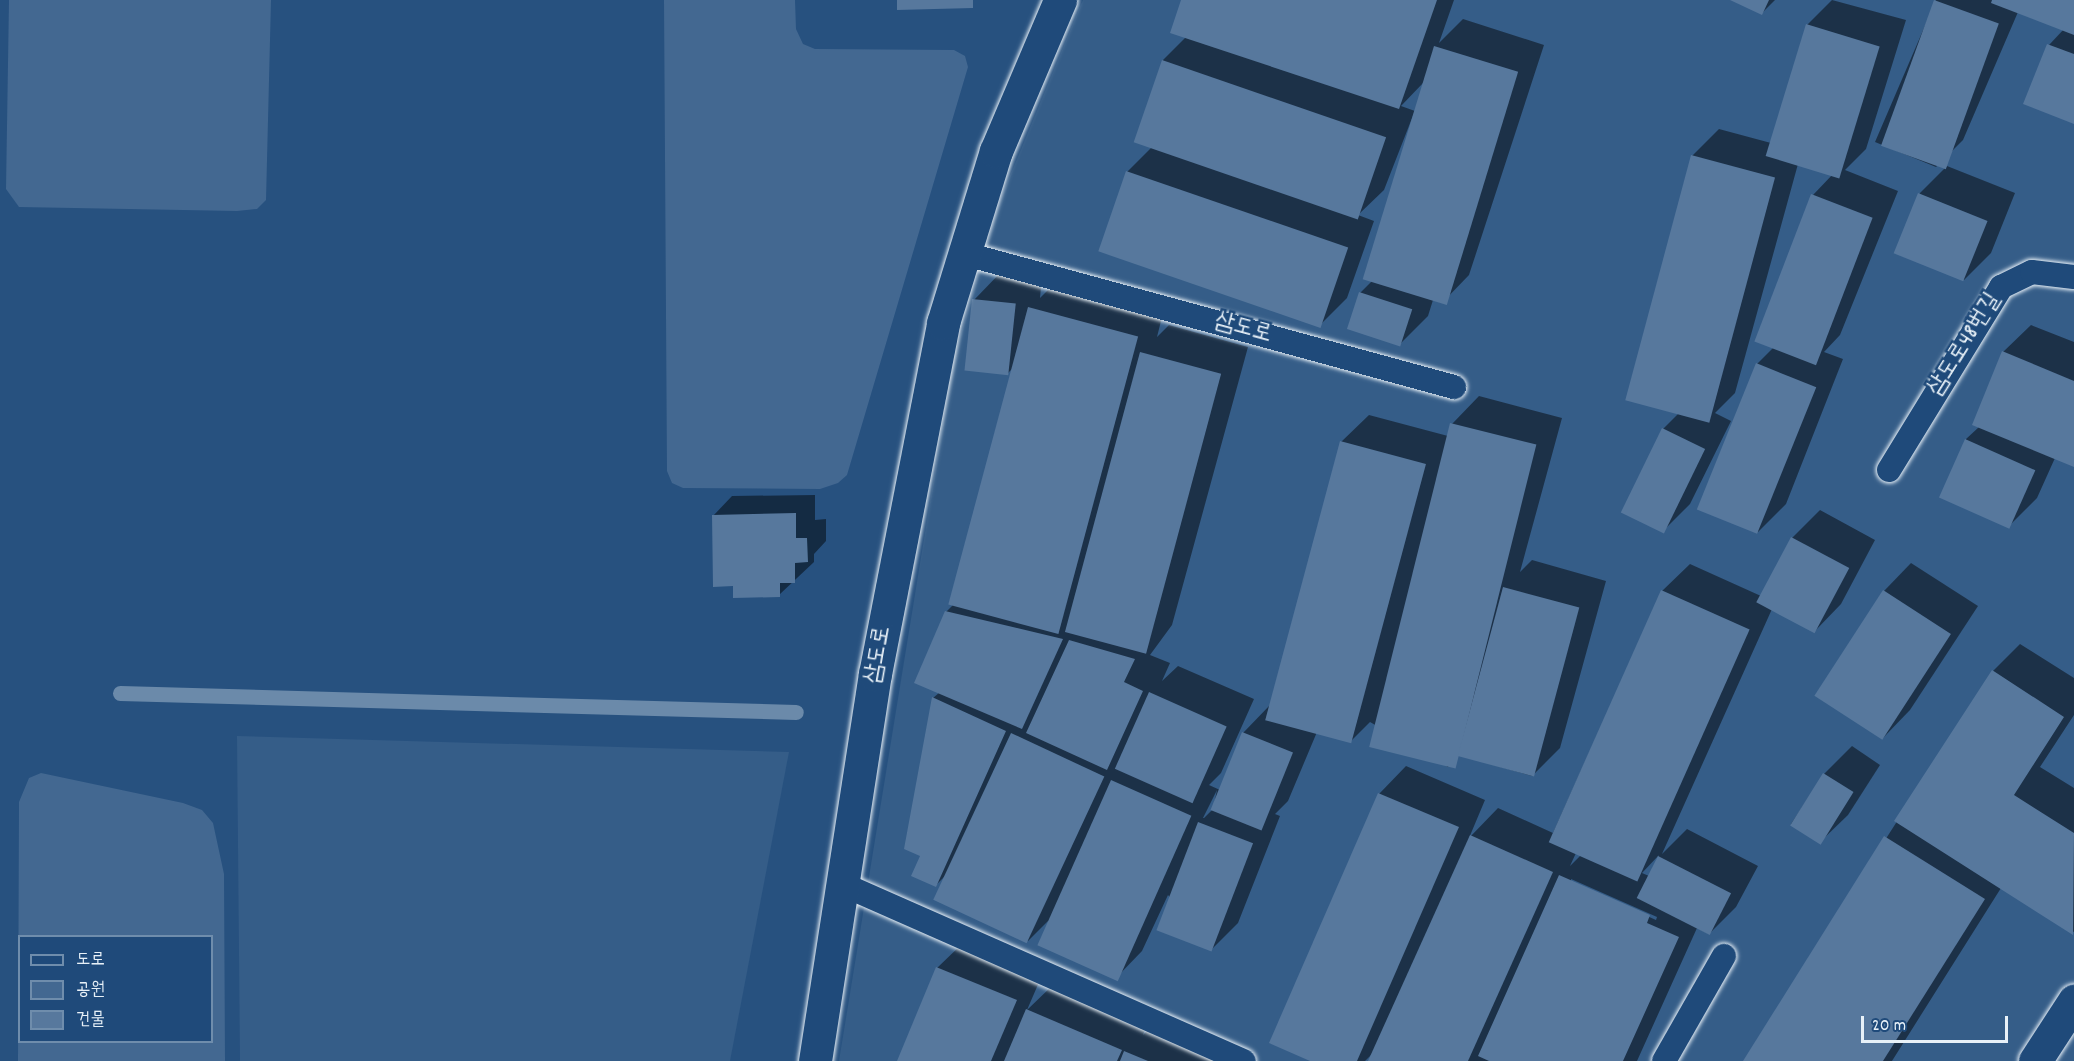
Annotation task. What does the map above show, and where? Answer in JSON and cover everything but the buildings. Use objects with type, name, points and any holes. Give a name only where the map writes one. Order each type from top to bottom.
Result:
[{"type":"street","name":"삼도로","points":[[815,1061],[842,884],[920,426],[962,253],[996,151],[1060,0]]},
{"type":"street","points":[[2035,1061],[2074,1001]]},
{"type":"lane","name":"삼도로","points":[[962,253],[1454,387]]},
{"type":"lane","name":"삼도로48번길","points":[[1888,470],[2001,287],[2032,272],[2074,277]]},
{"type":"lane","points":[[842,884],[1244,1061]]},
{"type":"lane","points":[[1664,1061],[1724,956]]},
{"type":"shaded area","points":[[1083,0],[2074,0],[2074,1061],[839,1061],[953,361],[1000,200]]},
{"type":"shaded area","points":[[237,736],[789,752],[730,1061],[240,1061]]},
{"type":"green space","points":[[9,0],[271,0],[266,200],[257,209],[237,211],[19,207],[6,189]]},
{"type":"green space","points":[[664,0],[795,0],[796,29],[803,44],[815,49],[954,50],[965,56],[968,67],[847,475],[838,483],[820,489],[683,488],[672,483],[667,471]]},
{"type":"green space","points":[[41,773],[183,803],[202,810],[213,823],[224,874],[225,1061],[18,1061],[18,1043],[213,1043],[213,935],[18,935],[19,802],[29,778]]},
{"type":"waterway","points":[[120,693],[796,712]]}]
